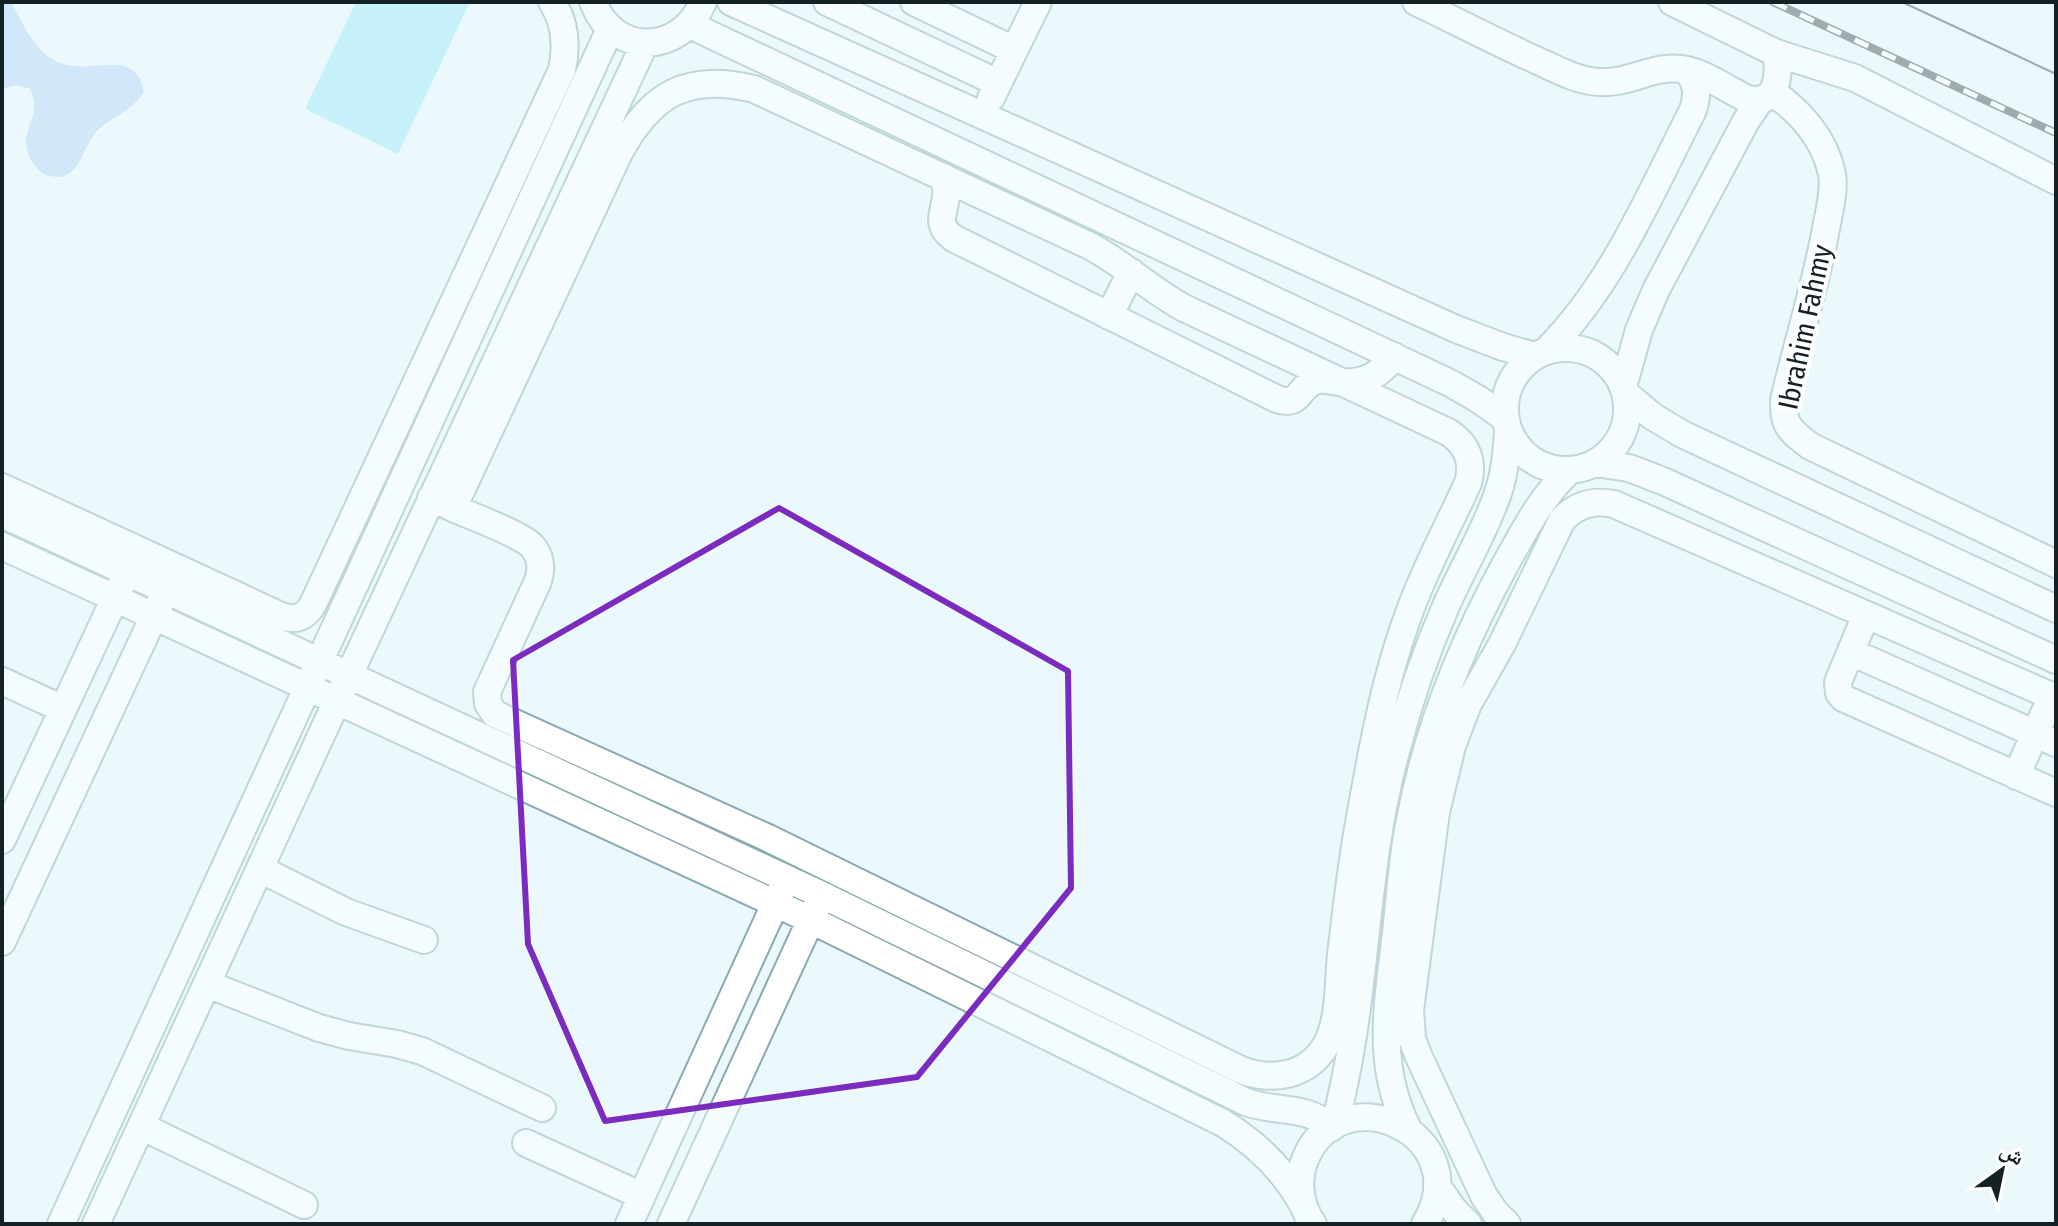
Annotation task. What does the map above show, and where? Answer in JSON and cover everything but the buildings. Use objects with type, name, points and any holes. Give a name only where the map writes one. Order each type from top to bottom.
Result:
[{"type":"street","points":[[2,487],[286,618],[306,614],[321,588],[562,70],[564,31],[552,2]]},
{"type":"street","points":[[593,2],[610,29],[626,39],[645,43],[677,35],[696,13],[1465,391],[1507,424],[1515,444],[1539,464],[1554,469],[1629,468],[1654,477],[2056,660]]},
{"type":"street","points":[[731,2],[1456,329],[1503,347],[1541,353],[1561,348],[1577,349],[1592,354],[1605,362],[1624,390],[1652,416],[1682,434],[2056,609]]},
{"type":"street","points":[[827,2],[998,83]]},
{"type":"street","points":[[914,2],[1014,50]]},
{"type":"street","points":[[1672,2],[1776,53],[1855,78],[2056,181]]},
{"type":"street","points":[[982,115],[1014,50],[1032,4]]},
{"type":"street","points":[[1433,6],[1543,63],[1589,81],[1626,80],[1652,70],[1688,71],[1703,75],[1749,99],[1767,95]]},
{"type":"street","points":[[61,1224],[610,29]]},
{"type":"street","points":[[442,503],[645,43]]},
{"type":"street","points":[[1425,1224],[1435,1205],[1436,1175],[1430,1154],[1408,1129],[1394,1097],[1387,1062],[1386,1027],[1404,855],[1423,764],[1441,705],[1476,620],[1529,521],[1551,489],[1608,453],[1618,441],[1625,426],[1627,410],[1624,390],[1639,330],[1656,290],[1746,121],[1776,87],[1776,53]]},
{"type":"street","points":[[1333,1127],[1353,1042],[1375,851],[1394,757],[1433,637],[1500,489],[1506,460],[1504,406],[1510,382],[1587,305],[1612,267],[1693,110],[1696,93],[1688,71]]},
{"type":"street","points":[[96,1224],[349,675],[442,503],[619,153],[637,123],[661,98],[697,85],[735,84],[754,89],[1090,246],[1184,308],[1457,437],[1468,454],[1471,473],[1414,598],[1396,655],[1358,826],[1331,1034],[1325,1046],[1306,1066],[1294,1072],[1268,1077],[1254,1075],[768,838],[495,714],[487,698],[490,686],[538,581],[539,558],[524,540],[442,503]]},
{"type":"street","name":"Ibrahim Fahmy","points":[[1767,95],[1792,107],[1810,127],[1820,142],[1832,176],[1831,202],[1815,282],[1784,400],[1783,419],[1810,446],[2056,564]]},
{"type":"street","points":[[943,177],[947,193],[941,216],[948,234],[1283,401],[1295,398],[1318,380],[1360,381],[1376,375],[1394,356]]},
{"type":"street","points":[[1109,316],[1131,272]]},
{"type":"street","points":[[1507,1224],[1484,1196],[1419,1057],[1412,1039],[1410,1010],[1436,812],[1452,746],[1468,704],[1502,644],[1562,520],[1570,511],[1591,502],[1614,504],[2054,697],[2046,738],[2016,776]]},
{"type":"street","points":[[2,514],[822,895],[1246,1102],[1266,1108],[1307,1112],[1333,1127]]},
{"type":"street","points":[[2,546],[811,920],[1223,1123],[1269,1158],[1288,1181],[1309,1218]]},
{"type":"street","points":[[2,840],[127,572]]},
{"type":"street","points":[[2,942],[165,590]]},
{"type":"street","points":[[1866,615],[1838,682],[1843,698],[2056,793]]},
{"type":"street","points":[[2015,680],[2029,648]]},
{"type":"street","points":[[1851,652],[2046,738]]},
{"type":"street","points":[[2,681],[63,709]]},
{"type":"street","points":[[556,771],[567,745]]},
{"type":"street","points":[[260,869],[346,912],[424,940]]},
{"type":"street","points":[[629,1224],[787,879]]},
{"type":"street","points":[[671,1224],[822,895]]},
{"type":"street","points":[[955,960],[967,936]]},
{"type":"street","points":[[207,984],[329,1031],[422,1051],[542,1108]]},
{"type":"street","points":[[1309,1218],[1300,1184],[1304,1162],[1315,1143],[1333,1127],[1358,1118],[1384,1119],[1408,1129]]},
{"type":"street","points":[[141,1126],[304,1205]]},
{"type":"street","points":[[526,1143],[642,1196]]},
{"type":"street","points":[[1437,1186],[1468,1224]]},
{"type":"highlighted area","points":[[779,508],[1068,671],[1071,888],[917,1077],[605,1121],[528,944],[513,660]]},
{"type":"shaded area","points":[[2,2],[11,2],[31,37],[51,58],[73,66],[122,66],[131,69],[139,78],[144,92],[132,106],[96,132],[78,165],[65,176],[44,174],[35,167],[29,156],[26,141],[34,106],[30,89],[16,86],[2,90]]},
{"type":"shaded area","points":[[356,2],[470,2],[398,154],[305,109]]},
{"type":"tram line","points":[[1902,2],[2056,74]]},
{"type":"railway","points":[[1773,2],[2056,133]]}]
